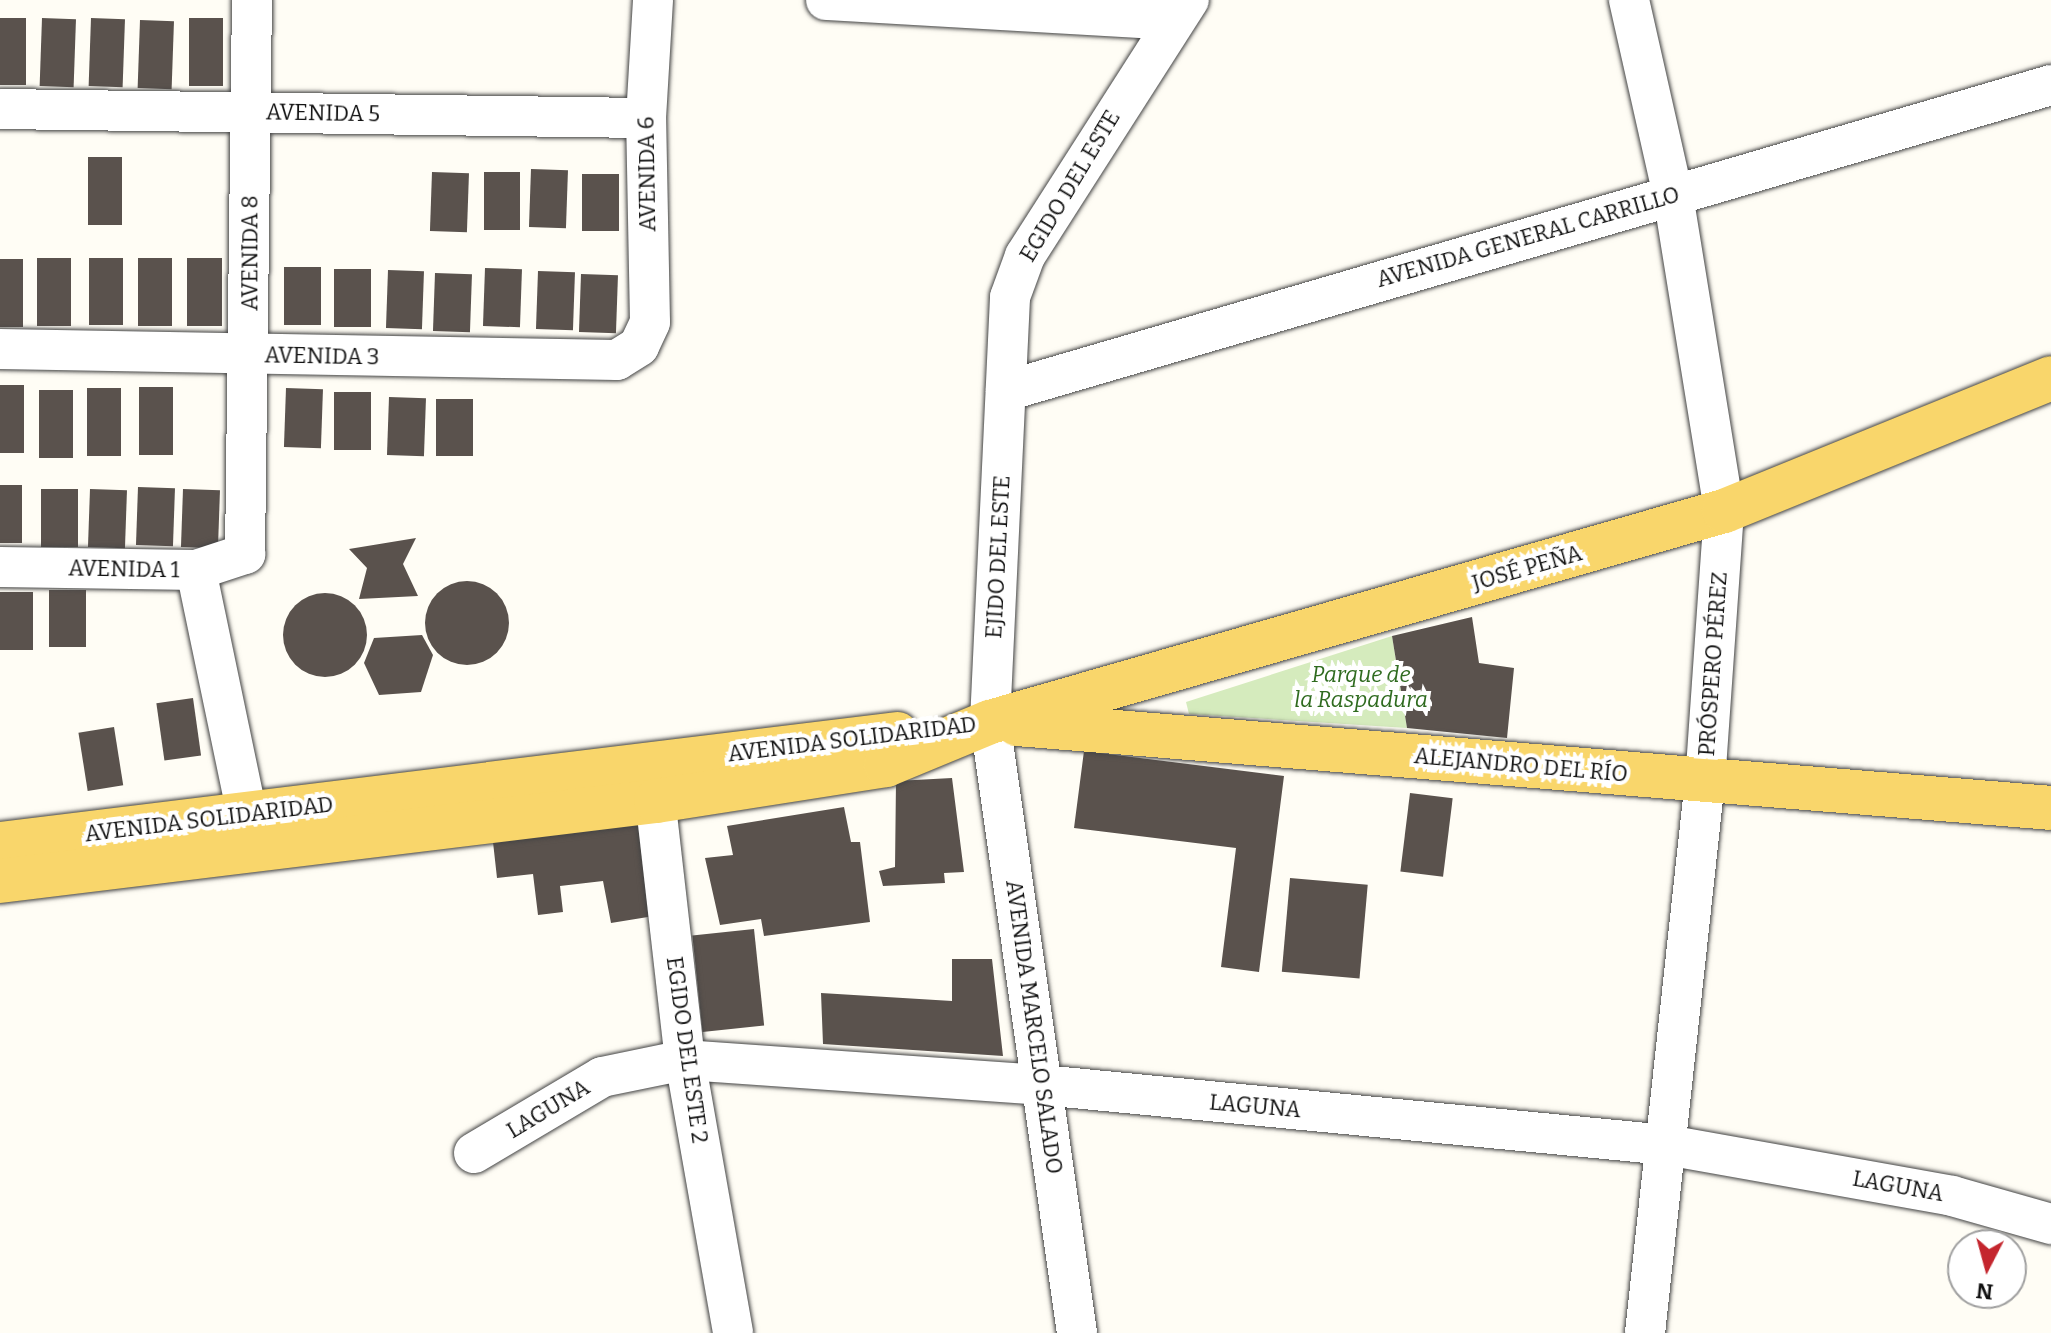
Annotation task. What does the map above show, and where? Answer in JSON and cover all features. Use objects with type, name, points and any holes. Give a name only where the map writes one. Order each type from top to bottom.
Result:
[{"type":"main road","name":"JOSÉ PEÑA","points":[[990,722],[1724,511],[2051,378]]},
{"type":"main road","name":"ALEJANDRO DEL RÍO","points":[[990,722],[2051,808]]},
{"type":"main road","name":"AVENIDA SOLIDARIDAD","points":[[0,881],[251,833],[654,783],[990,722]]},
{"type":"main road","name":"AVENIDA SOLIDARIDAD","points":[[0,844],[251,833]]},
{"type":"street","name":"AVENIDA 8","points":[[245,554],[250,355],[252,0]]},
{"type":"street","name":"AVENIDA 6","points":[[639,346],[650,322],[646,118],[653,0]]},
{"type":"street","points":[[826,0],[1180,10]]},
{"type":"street","name":"PRÓSPERO PÉREZ","points":[[1629,0],[1673,195],[1724,511],[1705,780],[1645,1333]]},
{"type":"street","name":"EGIDO DEL ESTE","points":[[1006,391],[1010,297],[1025,256],[1180,10]]},
{"type":"street","name":"AVENIDA GENERAL CARRILLO","points":[[1006,391],[2051,85]]},
{"type":"street","name":"AVENIDA 5","points":[[0,109],[646,118]]},
{"type":"street","name":"AVENIDA 3","points":[[0,349],[617,360],[639,346]]},
{"type":"street","name":"EJIDO DEL ESTE","points":[[990,722],[1006,391]]},
{"type":"street","name":"AVENIDA 1","points":[[0,567],[196,570],[245,554]]},
{"type":"street","points":[[196,570],[251,833]]},
{"type":"street","name":"AVENIDA MARCELO SALADO","points":[[990,722],[1077,1333]]},
{"type":"street","name":"EGIDO DEL ESTE 2","points":[[654,783],[685,1060],[733,1333]]},
{"type":"street","name":"LAGUNA","points":[[474,1153],[602,1077],[685,1060],[1042,1085],[1667,1145],[1952,1196],[2051,1224]]},
{"type":"green space","name":"Parque de la Raspadura","points":[[1392,636],[1407,728],[1189,714],[1186,702]]},
{"type":"building","points":[[0,18],[26,18],[26,85],[0,85]]},
{"type":"building","points":[[42,18],[76,19],[74,87],[40,86]]},
{"type":"building","points":[[91,18],[125,19],[123,87],[89,86]]},
{"type":"building","points":[[189,18],[223,18],[223,86],[189,86]]},
{"type":"building","points":[[140,20],[174,21],[172,89],[138,88]]},
{"type":"building","points":[[88,157],[122,157],[122,225],[88,225]]},
{"type":"building","points":[[531,169],[568,170],[566,228],[529,227]]},
{"type":"building","points":[[432,172],[469,173],[467,232],[430,231]]},
{"type":"building","points":[[484,172],[520,172],[520,230],[484,230]]},
{"type":"building","points":[[582,174],[619,174],[619,231],[582,231]]},
{"type":"building","points":[[37,258],[71,258],[71,326],[37,326]]},
{"type":"building","points":[[89,258],[123,258],[123,325],[89,325]]},
{"type":"building","points":[[138,258],[172,258],[172,326],[138,326]]},
{"type":"building","points":[[187,258],[222,258],[222,326],[187,326]]},
{"type":"building","points":[[0,259],[23,259],[23,327],[0,327]]},
{"type":"building","points":[[284,267],[321,267],[321,325],[284,325]]},
{"type":"building","points":[[485,268],[522,269],[520,327],[483,326]]},
{"type":"building","points":[[334,269],[371,269],[371,327],[334,327]]},
{"type":"building","points":[[388,270],[424,271],[422,329],[386,328]]},
{"type":"building","points":[[538,271],[575,272],[573,330],[536,329]]},
{"type":"building","points":[[435,273],[472,274],[470,332],[433,331]]},
{"type":"building","points":[[581,274],[618,275],[616,333],[579,332]]},
{"type":"building","points":[[0,385],[24,385],[24,453],[0,453]]},
{"type":"building","points":[[139,387],[173,387],[173,455],[139,455]]},
{"type":"building","points":[[87,388],[121,388],[121,456],[87,456]]},
{"type":"building","points":[[286,388],[323,389],[321,448],[284,447]]},
{"type":"building","points":[[39,390],[73,390],[73,458],[39,458]]},
{"type":"building","points":[[334,392],[371,392],[371,450],[334,450]]},
{"type":"building","points":[[389,397],[426,398],[424,456],[387,455]]},
{"type":"building","points":[[436,399],[473,399],[473,456],[436,456]]},
{"type":"building","points":[[0,485],[22,485],[22,543],[0,543]]},
{"type":"building","points":[[138,487],[175,488],[173,546],[136,545]]},
{"type":"building","points":[[41,489],[78,489],[78,547],[41,547]]},
{"type":"building","points":[[90,489],[127,490],[125,548],[88,547]]},
{"type":"building","points":[[183,489],[220,490],[218,548],[181,547]]},
{"type":"building","points":[[416,538],[403,564],[418,596],[359,599],[367,568],[349,549]]},
{"type":"building","points":[[467,581],[483,584],[497,593],[506,607],[509,623],[506,639],[497,653],[483,662],[467,665],[451,662],[437,653],[428,639],[425,623],[428,607],[437,593],[451,584]]},
{"type":"building","points":[[49,590],[86,590],[86,647],[49,647]]},
{"type":"building","points":[[0,592],[33,592],[33,650],[0,650]]},
{"type":"building","points":[[325,593],[341,596],[355,605],[364,619],[367,635],[364,651],[355,665],[341,674],[325,677],[309,674],[295,665],[286,651],[283,635],[286,619],[295,605],[309,596]]},
{"type":"building","points":[[1472,617],[1479,663],[1514,668],[1507,738],[1407,728],[1392,636]]},
{"type":"building","points":[[422,635],[433,655],[421,692],[379,695],[364,663],[374,638]]},
{"type":"building","points":[[193,698],[201,755],[164,761],[156,703]]},
{"type":"building","points":[[114,727],[123,785],[88,791],[78,733]]},
{"type":"building","points":[[1084,751],[1284,776],[1259,972],[1221,967],[1236,848],[1074,828]]},
{"type":"building","points":[[952,778],[964,872],[944,873],[945,883],[883,886],[879,871],[895,867],[896,781]]},
{"type":"building","points":[[1410,793],[1453,798],[1443,877],[1400,871]]},
{"type":"building","points":[[844,807],[851,842],[860,842],[870,922],[764,936],[761,919],[720,925],[705,858],[733,855],[727,826]]},
{"type":"building","points":[[644,821],[654,916],[611,923],[603,881],[560,886],[563,912],[538,915],[533,874],[497,878],[493,842]]},
{"type":"building","points":[[1290,878],[1368,885],[1360,978],[1282,972]]},
{"type":"building","points":[[754,929],[764,1025],[702,1032],[692,935]]},
{"type":"building","points":[[952,959],[992,959],[1003,1056],[823,1044],[821,993],[952,1001]]}]
